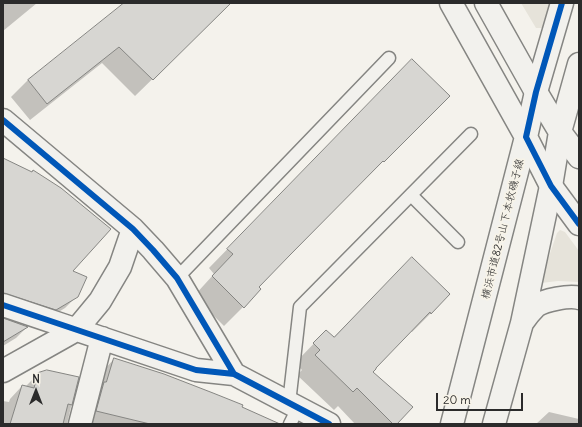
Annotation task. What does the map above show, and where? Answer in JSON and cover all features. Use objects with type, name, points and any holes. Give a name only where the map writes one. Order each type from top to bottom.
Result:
[{"type":"street","points":[[451,3],[526,137],[551,186],[579,224]]},
{"type":"street","points":[[486,3],[560,132],[579,157]]},
{"type":"street","name":"横浜市道82号山下本牧磯子線","points":[[452,424],[526,137],[536,92],[562,3]]},
{"type":"street","points":[[494,424],[522,323],[551,186],[560,132],[579,64]]},
{"type":"street","points":[[3,120],[133,229],[176,278],[234,374],[292,412],[329,424]]},
{"type":"street","points":[[3,371],[76,330],[100,301],[120,267],[133,229]]},
{"type":"street","points":[[522,323],[538,305],[549,300],[575,297],[579,298]]},
{"type":"street","points":[[3,305],[196,370],[234,374]]},
{"type":"street","points":[[80,424],[102,338]]},
{"type":"lane","points":[[176,278],[390,58]]},
{"type":"lane","points":[[292,412],[300,307],[471,134]]},
{"type":"lane","points":[[411,195],[458,242]]},
{"type":"shaded area","points":[[521,3],[558,3],[549,28],[536,28]]},
{"type":"shaded area","points":[[560,230],[565,232],[579,251],[579,282],[558,281],[541,283],[557,233]]},
{"type":"building","points":[[124,3],[231,3],[153,80],[119,47],[47,104],[28,80]]},
{"type":"building","points":[[412,59],[450,96],[290,255],[259,287],[261,289],[244,308],[212,276],[233,254],[227,249]]},
{"type":"building","points":[[3,158],[32,172],[33,170],[61,188],[111,229],[73,271],[87,277],[78,297],[56,310],[3,293]]},
{"type":"building","points":[[412,257],[450,294],[431,314],[430,312],[373,372],[413,407],[397,424],[393,424],[357,388],[353,392],[315,355],[320,350],[313,343],[326,330],[334,337]]},
{"type":"building","points":[[3,318],[28,327],[3,342]]},
{"type":"building","points":[[114,358],[164,374],[213,393],[243,405],[242,407],[280,424],[150,424],[96,411],[104,382],[106,382]]},
{"type":"building","points":[[47,370],[79,377],[72,405],[68,404],[63,424],[10,424],[22,385],[34,388],[38,373]]},
{"type":"cycle path","points":[[562,3],[536,92],[526,137],[551,186],[579,224]]},
{"type":"cycle path","points":[[3,120],[133,229],[153,250],[177,278],[234,374],[329,424]]},
{"type":"cycle path","points":[[3,305],[196,370],[234,374]]}]
